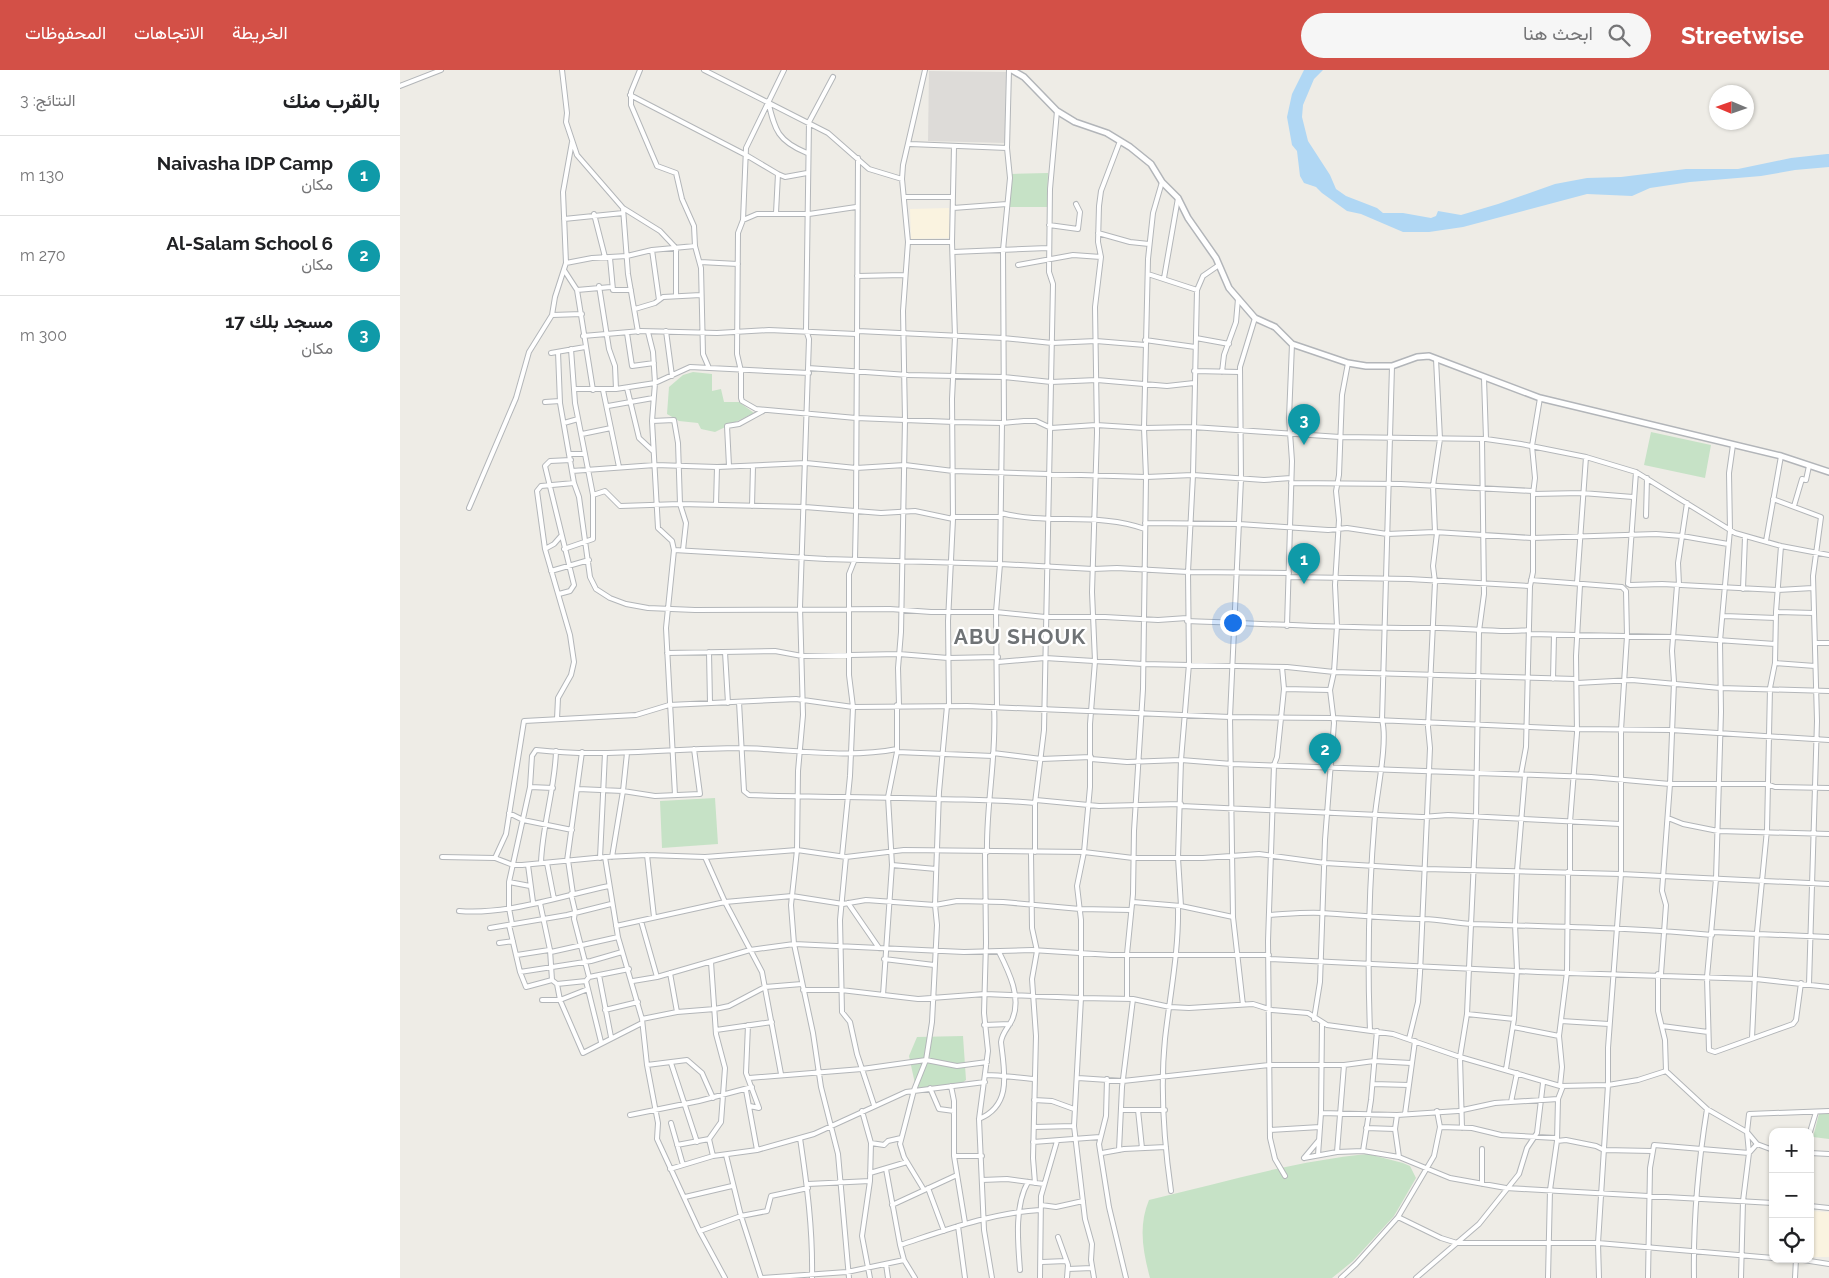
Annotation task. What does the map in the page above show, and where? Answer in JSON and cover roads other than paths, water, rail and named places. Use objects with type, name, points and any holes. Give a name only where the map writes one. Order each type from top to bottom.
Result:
[{"type":"street","points":[[400,86],[441,70]]},
{"type":"street","points":[[562,70],[567,113],[566,122],[577,155],[623,210],[660,231],[676,248],[676,295]]},
{"type":"street","points":[[640,70],[630,95],[631,105],[656,164],[660,168],[676,172],[682,199],[694,226],[695,246],[700,262],[703,354],[709,368]]},
{"type":"street","points":[[704,70],[828,133],[866,167],[876,173],[902,180]]},
{"type":"street","points":[[784,70],[746,148],[743,220],[738,234],[737,354],[741,371],[742,401],[763,411],[856,418],[954,422],[1036,422],[1051,428],[1096,426],[1144,428],[1193,427],[1290,432],[1340,437],[1484,439],[1586,457],[1636,472],[1730,530],[1781,546],[1829,555]]},
{"type":"street","points":[[883,995],[884,959],[891,902],[892,852],[888,797],[897,750],[901,562],[904,512],[904,275],[908,242],[902,180],[903,165],[910,144],[925,70]]},
{"type":"street","points":[[992,1278],[988,1260],[984,1219],[979,1119],[986,1075],[988,1041],[984,1025],[986,951],[984,902],[986,814],[995,735],[998,660],[996,612],[1000,564],[1004,377],[1004,250],[1010,178],[1007,148],[1010,70],[1024,77],[1057,111],[1075,122],[1107,133],[1150,164],[1162,182],[1178,198],[1188,218],[1219,265],[1230,288],[1255,318],[1275,327],[1292,344],[1348,363],[1392,366],[1424,356],[1540,398],[1781,456],[1829,472]]},
{"type":"street","points":[[833,77],[809,122],[806,330],[809,339],[805,507],[800,607],[803,700],[798,798],[798,850],[792,896],[794,944],[829,1125],[838,1154],[849,1278]]},
{"type":"street","points":[[630,95],[746,154],[778,174],[785,177],[807,173]]},
{"type":"street","points":[[768,101],[774,126],[782,139],[808,153]]},
{"type":"street","points":[[1035,1183],[1033,1142],[1036,1036],[1032,980],[1037,951],[1032,928],[1032,853],[1044,709],[1053,284],[1049,272],[1048,248],[1050,189],[1057,111]]},
{"type":"street","points":[[1094,1278],[1092,1244],[1083,1201],[1074,1126],[1081,998],[1078,880],[1084,852],[1088,805],[1095,661],[1093,569],[1097,380],[1095,307],[1101,257],[1098,233],[1101,191],[1120,141]]},
{"type":"street","points":[[469,508],[516,398],[529,352],[552,315],[555,297],[566,263],[563,192],[572,142]]},
{"type":"street","points":[[910,144],[1007,148]]},
{"type":"street","points":[[944,1231],[926,1189],[907,1162],[902,1150],[901,1138],[914,1090],[926,1060],[931,1035],[936,950],[936,851],[948,706],[954,422],[952,399],[955,337],[952,242],[954,146]]},
{"type":"street","points":[[858,158],[856,207],[856,512],[854,559],[850,574],[851,656],[849,676],[853,707],[843,904],[840,920],[842,947],[841,990],[842,1012],[850,1022],[862,1069],[874,1105]]},
{"type":"street","points":[[776,213],[778,174]]},
{"type":"street","points":[[1127,999],[1127,954],[1133,902],[1135,806],[1142,712],[1146,477],[1144,428],[1145,342],[1149,244],[1153,213],[1162,182]]},
{"type":"street","points":[[904,197],[953,197]]},
{"type":"street","points":[[1164,278],[1178,198]]},
{"type":"street","points":[[953,208],[1007,204]]},
{"type":"street","points":[[1049,225],[1078,229],[1080,212],[1076,204]]},
{"type":"street","points":[[743,220],[757,214],[809,214],[856,207]]},
{"type":"street","points":[[564,219],[623,210]]},
{"type":"street","points":[[623,210],[631,290],[638,332]]},
{"type":"street","points":[[594,214],[608,258],[611,287]]},
{"type":"street","points":[[1098,233],[1130,242],[1149,244]]},
{"type":"street","points":[[908,242],[952,242]]},
{"type":"street","points":[[566,263],[627,256],[652,250],[695,246]]},
{"type":"street","points":[[953,252],[1048,248]]},
{"type":"street","points":[[652,250],[659,300]]},
{"type":"street","points":[[1018,265],[1072,255],[1101,257]]},
{"type":"street","points":[[700,262],[738,264]]},
{"type":"street","points":[[1171,1191],[1166,1147],[1162,1076],[1177,956],[1182,760],[1189,664],[1187,620],[1188,572],[1193,475],[1197,290],[1203,276],[1219,265]]},
{"type":"street","points":[[564,270],[577,290],[593,390]]},
{"type":"street","points":[[1148,274],[1197,290]]},
{"type":"street","points":[[857,276],[904,275]]},
{"type":"street","points":[[577,290],[599,286],[611,287],[615,291],[631,290]]},
{"type":"street","points":[[599,286],[614,366],[616,390]]},
{"type":"street","points":[[635,309],[655,303],[663,297],[701,295]]},
{"type":"street","points":[[1222,372],[1224,355],[1236,322],[1238,298]]},
{"type":"street","points":[[552,315],[582,314]]},
{"type":"street","points":[[1243,1004],[1236,956],[1234,917],[1230,717],[1241,479],[1240,372],[1255,318]]},
{"type":"street","points":[[583,336],[666,331],[701,333],[806,330],[1003,338],[1052,343],[1096,341],[1145,342],[1195,347]]},
{"type":"street","points":[[666,331],[672,376]]},
{"type":"street","points":[[648,332],[654,363],[655,383],[652,421],[658,528],[672,540],[674,550],[670,609],[666,628],[671,749],[675,795]]},
{"type":"street","points":[[627,333],[632,366],[654,363]]},
{"type":"street","points":[[1196,338],[1229,344]]},
{"type":"street","points":[[1286,626],[1289,575],[1292,344]]},
{"type":"street","points":[[551,352],[586,347]]},
{"type":"street","points":[[564,549],[593,539],[589,470],[578,419],[570,349]]},
{"type":"street","points":[[558,352],[560,401],[574,483],[579,498],[592,583],[596,589],[610,598],[626,604],[670,609],[800,607],[996,612],[1045,617],[1093,616],[1286,626],[1337,626],[1385,629],[1432,628],[1529,632],[1554,635],[1674,637],[1775,644]]},
{"type":"street","points":[[1409,1039],[1418,1002],[1425,869],[1435,582],[1433,566],[1436,532],[1433,486],[1440,439],[1436,359]]},
{"type":"street","points":[[1314,1019],[1321,961],[1321,913],[1326,814],[1334,723],[1330,690],[1334,672],[1337,626],[1337,530],[1339,520],[1337,483],[1342,395],[1348,363]]},
{"type":"street","points":[[1370,1030],[1367,962],[1376,814],[1384,726],[1382,720],[1385,578],[1389,510],[1388,484],[1392,366]]},
{"type":"street","points":[[574,389],[616,390],[655,383],[690,368],[741,371],[857,371],[954,377],[1004,377],[1051,382],[1097,380],[1167,386],[1194,383]]},
{"type":"street","points":[[1194,371],[1240,372]]},
{"type":"street","points":[[1462,1128],[1463,1109],[1460,1057],[1467,1014],[1470,968],[1476,817],[1479,631],[1483,585],[1484,378]]},
{"type":"street","points":[[627,388],[629,404],[639,438],[653,451]]},
{"type":"street","points":[[603,390],[608,406],[618,467]]},
{"type":"street","points":[[608,406],[629,404],[653,398]]},
{"type":"street","points":[[1506,1069],[1514,1019],[1517,970],[1515,924],[1517,871],[1526,752],[1530,586],[1533,572],[1532,538],[1535,478],[1532,446],[1540,398]]},
{"type":"street","points":[[545,402],[560,401]]},
{"type":"street","points":[[729,466],[727,426],[740,424],[763,411]]},
{"type":"street","points":[[564,423],[578,419]]},
{"type":"street","points":[[652,421],[674,420],[679,466],[680,504],[686,523],[683,550]]},
{"type":"street","points":[[582,434],[611,428]]},
{"type":"street","points":[[1734,444],[1729,473],[1730,530],[1724,616],[1720,641],[1718,831],[1712,933],[1707,977],[1710,1050],[1713,1052],[1796,1021],[1801,983]]},
{"type":"street","points":[[570,454],[585,454]]},
{"type":"street","points":[[1766,541],[1781,456]]},
{"type":"street","points":[[1548,1278],[1550,1190],[1556,1139],[1558,1099],[1562,1086],[1559,1036],[1567,972],[1570,822],[1576,729],[1576,635],[1582,493],[1586,457]]},
{"type":"street","points":[[558,594],[570,591],[574,587],[551,485],[545,468],[547,462],[571,460]]},
{"type":"street","points":[[572,471],[655,465],[718,467],[806,464],[856,468],[905,465],[953,471],[1048,472],[1146,477],[1193,475],[1241,479],[1433,486],[1633,497]]},
{"type":"street","points":[[752,506],[753,466]]},
{"type":"street","points":[[1794,506],[1802,479],[1806,480],[1809,466]]},
{"type":"street","points":[[716,505],[718,467]]},
{"type":"street","points":[[1599,1278],[1598,1243],[1608,1085],[1609,1024],[1620,874],[1621,730],[1627,636],[1626,591],[1629,584],[1630,534],[1636,472]]},
{"type":"street","points":[[1646,516],[1647,478]]},
{"type":"street","points":[[557,719],[558,698],[571,675],[574,662],[571,641],[545,549],[537,491],[540,486],[574,483]]},
{"type":"street","points":[[579,498],[605,492],[620,506],[680,504],[805,507],[856,512],[922,512],[952,518],[1000,515],[1048,519],[1116,520],[1145,529]]},
{"type":"street","points":[[1773,499],[1820,517],[1815,552],[1813,588],[1816,787],[1809,984]]},
{"type":"street","points":[[1687,503],[1682,536],[1674,637],[1670,784],[1662,891],[1666,905],[1665,930],[1658,1012],[1662,1026],[1666,1071],[1708,1109],[1747,1132],[1758,1144],[1769,1148]]},
{"type":"street","points":[[1145,523],[1239,524],[1337,530],[1347,528],[1387,534],[1436,532],[1532,538],[1630,534],[1682,536],[1728,544]]},
{"type":"street","points":[[545,549],[554,544],[561,536]]},
{"type":"street","points":[[1743,589],[1745,536]]},
{"type":"street","points":[[1752,1038],[1757,932],[1767,830],[1770,688],[1775,663],[1777,590],[1781,546]]},
{"type":"street","points":[[674,550],[901,562],[1385,578],[1483,585],[1530,586]]},
{"type":"street","points":[[551,571],[589,560]]},
{"type":"street","points":[[1531,580],[1622,587],[1629,584],[1639,584],[1777,590],[1813,588]]},
{"type":"street","points":[[1622,587],[1626,591]]},
{"type":"street","points":[[1776,612],[1814,613]]},
{"type":"street","points":[[1724,616],[1776,618]]},
{"type":"street","points":[[1553,679],[1554,635]]},
{"type":"street","points":[[1815,643],[1829,643]]},
{"type":"street","points":[[667,653],[775,651],[802,656],[899,654],[998,660],[1045,658],[1143,664],[1282,667],[1334,672],[1528,676],[1576,681],[1674,682],[1720,688],[1829,691]]},
{"type":"street","points":[[710,652],[710,703]]},
{"type":"street","points":[[725,652],[728,703]]},
{"type":"street","points":[[1775,663],[1815,666]]},
{"type":"street","points":[[1282,667],[1284,689],[1277,757],[1274,765],[1269,915],[1269,1065],[1270,1130],[1275,1159],[1284,1176]]},
{"type":"street","points":[[1284,689],[1330,690]]},
{"type":"street","points":[[495,858],[505,838],[524,721],[636,715],[669,705],[803,700],[853,707],[898,705],[995,707],[1230,717],[1332,718],[1526,725],[1576,729],[1670,730],[1829,740]]},
{"type":"street","points":[[739,702],[746,793],[798,798],[888,797],[1088,805],[1181,805],[1273,809],[1326,814],[1476,817],[1620,824]]},
{"type":"street","points":[[552,980],[526,987],[520,972],[510,924],[509,882],[530,787],[533,752],[627,753],[671,749],[742,748],[851,753],[897,750],[943,755],[993,754],[1138,762],[1182,760],[1232,764],[1572,776],[1670,784],[1767,784],[1775,787],[1829,788]]},
{"type":"street","points":[[578,789],[623,791],[646,796],[700,794],[694,749]]},
{"type":"street","points":[[541,864],[553,788],[556,751]]},
{"type":"street","points":[[582,752],[568,861],[575,911],[574,919],[589,977]]},
{"type":"street","points":[[605,753],[602,789],[602,857],[618,937],[633,981],[642,1021],[647,1065],[656,1110],[657,1140],[725,1278]]},
{"type":"street","points":[[612,857],[627,753]]},
{"type":"street","points":[[530,787],[553,788]]},
{"type":"street","points":[[509,813],[523,820],[572,830]]},
{"type":"street","points":[[1668,818],[1683,824],[1718,831],[1767,830],[1829,834]]},
{"type":"street","points":[[442,856],[495,858],[513,865],[528,865],[602,857],[647,855],[705,857],[798,850],[844,857],[892,852],[936,851],[1084,852],[1133,858],[1259,854],[1325,863],[1425,869],[1569,872],[1829,884]]},
{"type":"street","points":[[647,855],[654,918]]},
{"type":"street","points":[[705,857],[725,902],[762,972],[781,1074]]},
{"type":"street","points":[[547,863],[554,899]]},
{"type":"street","points":[[528,865],[533,902]]},
{"type":"street","points":[[892,865],[936,869]]},
{"type":"street","points":[[509,882],[530,886]]},
{"type":"street","points":[[459,911],[478,912],[509,908],[533,902],[548,903],[554,899],[609,886]]},
{"type":"street","points":[[616,926],[725,902],[792,896],[843,904],[866,900],[935,905],[957,901],[1080,909],[1131,910]]},
{"type":"street","points":[[1133,902],[1179,906],[1234,917]]},
{"type":"street","points":[[540,903],[552,968],[552,980]]},
{"type":"street","points":[[848,903],[880,948]]},
{"type":"street","points":[[490,928],[611,904]]},
{"type":"street","points":[[1269,915],[1321,913],[1471,924],[1515,924],[1712,933],[1757,932],[1829,938]]},
{"type":"street","points":[[641,920],[657,977]]},
{"type":"street","points":[[516,955],[549,950],[551,952],[618,937]]},
{"type":"street","points":[[498,943],[513,941]]},
{"type":"street","points":[[633,981],[657,977],[750,950],[794,944],[999,952],[1037,951],[1269,957],[1470,968],[1756,979],[1829,987]]},
{"type":"street","points":[[520,972],[585,962],[622,952]]},
{"type":"street","points":[[979,1119],[989,1114],[1003,1098],[1005,1074],[1001,1042],[1014,1013],[1015,997],[1010,975],[999,952]]},
{"type":"street","points":[[884,959],[934,965]]},
{"type":"street","points":[[677,1145],[709,1139],[721,1122],[725,1062],[718,1047],[711,962]]},
{"type":"street","points":[[557,984],[586,981],[589,977],[629,969]]},
{"type":"street","points":[[670,973],[677,1012]]},
{"type":"street","points":[[599,975],[611,1037]]},
{"type":"street","points":[[552,980],[557,984],[560,1000],[583,1053],[642,1021],[677,1012],[729,1006],[764,987],[802,984]]},
{"type":"street","points":[[586,981],[601,1042]]},
{"type":"street","points":[[542,1000],[560,1000],[588,989]]},
{"type":"street","points":[[803,990],[841,990],[905,998],[984,994],[1033,998],[1133,999],[1170,1007],[1208,1008],[1243,1004],[1260,1005],[1269,1009],[1308,1013],[1322,1024],[1377,1031],[1409,1039],[1460,1057],[1516,1072],[1543,1083],[1562,1086],[1608,1085],[1638,1080],[1666,1071]]},
{"type":"street","points":[[1119,1150],[1123,1081],[1133,999]]},
{"type":"street","points":[[605,1010],[638,1002]]},
{"type":"street","points":[[1467,1014],[1514,1019]]},
{"type":"street","points":[[1562,1021],[1609,1024]]},
{"type":"street","points":[[716,1030],[772,1022]]},
{"type":"street","points":[[984,1025],[1010,1024]]},
{"type":"street","points":[[1318,1155],[1321,1113],[1322,1024]]},
{"type":"street","points":[[748,1025],[746,1070],[758,1108],[750,1106]]},
{"type":"street","points":[[1662,1026],[1708,1032]]},
{"type":"street","points":[[1513,1027],[1559,1036]]},
{"type":"street","points":[[1363,1151],[1373,1084],[1377,1031]]},
{"type":"street","points":[[1405,1114],[1416,1041]]},
{"type":"street","points":[[749,1078],[862,1069],[926,1060],[956,1066],[987,1062]]},
{"type":"street","points":[[647,1065],[689,1061],[702,1073],[713,1098]]},
{"type":"street","points":[[1078,1078],[1123,1081],[1269,1065],[1344,1065],[1374,1061],[1412,1063]]},
{"type":"street","points":[[671,1062],[697,1142]]},
{"type":"street","points":[[1337,1152],[1344,1065]]},
{"type":"street","points":[[1511,1102],[1516,1072]]},
{"type":"street","points":[[986,1075],[1005,1074],[1012,1078],[1034,1079]]},
{"type":"street","points":[[1107,1079],[1106,1116],[1100,1137],[1109,1207],[1126,1278]]},
{"type":"street","points":[[670,1169],[713,1156],[757,1150],[800,1138],[862,1110],[914,1090],[985,1082]]},
{"type":"street","points":[[1416,1278],[1490,1212],[1506,1188],[1519,1174],[1527,1148],[1535,1136],[1543,1083]]},
{"type":"street","points":[[1373,1084],[1409,1085]]},
{"type":"street","points":[[951,1086],[954,1111],[954,1156],[965,1223]]},
{"type":"street","points":[[630,1115],[723,1096],[752,1087]]},
{"type":"street","points":[[930,1088],[938,1109],[954,1111]]},
{"type":"street","points":[[746,1090],[757,1150]]},
{"type":"street","points":[[1321,1113],[1397,1115],[1463,1109],[1484,1104],[1558,1099]]},
{"type":"street","points":[[1034,1100],[1052,1102],[1074,1109]]},
{"type":"street","points":[[1694,1278],[1693,1251],[1696,1198],[1700,1150],[1708,1109]]},
{"type":"street","points":[[862,1110],[871,1143],[870,1181],[862,1236],[870,1278]]},
{"type":"street","points":[[1121,1110],[1165,1110]]},
{"type":"street","points":[[1138,1110],[1142,1148]]},
{"type":"street","points":[[1341,1278],[1398,1217],[1436,1154],[1440,1127],[1437,1111]]},
{"type":"street","points":[[1811,1128],[1816,1112]]},
{"type":"street","points":[[1741,1278],[1744,1201],[1749,1153],[1747,1132],[1749,1114],[1829,1112]]},
{"type":"street","points":[[1397,1115],[1395,1129],[1399,1157]]},
{"type":"street","points":[[671,1122],[683,1165]]},
{"type":"street","points":[[1034,1127],[1074,1126]]},
{"type":"street","points":[[1270,1130],[1320,1127]]},
{"type":"street","points":[[1440,1127],[1462,1128],[1501,1135],[1535,1136],[1566,1140],[1596,1146],[1604,1150],[1652,1151]]},
{"type":"street","points":[[1366,1128],[1395,1129]]},
{"type":"street","points":[[1033,1142],[1100,1137]]},
{"type":"street","points":[[800,1138],[808,1186],[812,1238],[812,1276]]},
{"type":"street","points":[[871,1143],[884,1145],[888,1141],[901,1138]]},
{"type":"street","points":[[709,1139],[713,1156]]},
{"type":"street","points":[[1319,1140],[1304,1158],[1337,1152],[1363,1151],[1399,1157],[1450,1178],[1506,1188],[1650,1198],[1696,1198],[1769,1203]]},
{"type":"street","points":[[1040,1278],[1042,1262],[1041,1208],[1044,1184],[1057,1141]]},
{"type":"street","points":[[1648,1278],[1652,1151],[1654,1145],[1749,1153],[1758,1144]]},
{"type":"street","points":[[1102,1153],[1166,1147]]},
{"type":"street","points":[[1482,1149],[1482,1184]]},
{"type":"street","points":[[1814,1154],[1829,1154]]},
{"type":"street","points":[[726,1155],[732,1186],[761,1278],[812,1276],[848,1272],[904,1260]]},
{"type":"street","points":[[954,1156],[982,1156]]},
{"type":"street","points":[[870,1173],[907,1162]]},
{"type":"street","points":[[886,1169],[900,1245],[904,1260],[915,1278]]},
{"type":"street","points":[[892,1204],[957,1175]]},
{"type":"street","points":[[982,1180],[1002,1179],[1044,1184]]},
{"type":"street","points":[[700,1230],[741,1216],[767,1211],[771,1196],[808,1186],[870,1181]]},
{"type":"street","points":[[1020,1270],[1020,1211],[1022,1194],[1028,1182]]},
{"type":"street","points":[[685,1197],[732,1186]]},
{"type":"street","points":[[900,1245],[965,1223],[1020,1211],[1083,1201]]},
{"type":"street","points":[[1814,1206],[1829,1208]]},
{"type":"street","points":[[1398,1217],[1440,1238],[1457,1243],[1598,1243],[1769,1258]]},
{"type":"street","points":[[958,1226],[965,1278]]},
{"type":"street","points":[[1058,1237],[1068,1269],[1067,1278]]},
{"type":"street","points":[[1042,1262],[1066,1261]]},
{"type":"street","points":[[1814,1262],[1829,1264]]},
{"type":"street","points":[[1795,1278],[1797,1263]]},
{"type":"street","points":[[886,1264],[888,1278]]},
{"type":"street","points":[[1068,1269],[1092,1268]]},
{"type":"water","points":[[1304,70],[1323,70],[1314,79],[1303,105],[1302,117],[1308,141],[1330,175],[1336,189],[1346,196],[1377,208],[1383,213],[1403,213],[1431,218],[1436,216],[1438,211],[1461,215],[1555,184],[1587,178],[1621,177],[1686,169],[1738,169],[1791,158],[1827,154],[1829,154],[1829,167],[1761,176],[1690,182],[1650,188],[1632,196],[1587,194],[1463,227],[1429,232],[1403,232],[1361,214],[1347,211],[1316,187],[1304,183],[1300,176],[1297,151],[1292,145],[1287,117],[1292,94]]},
{"type":"place","name":"مسجد بلك 17","points":[[1304,445]]},
{"type":"place","name":"Naivasha IDP Camp","points":[[1304,584]]},
{"type":"place","name":"Al-Salam School 6","points":[[1325,774]]},
{"type":"district","name":"ABU SHOUK","points":[[1020,636]]}]
